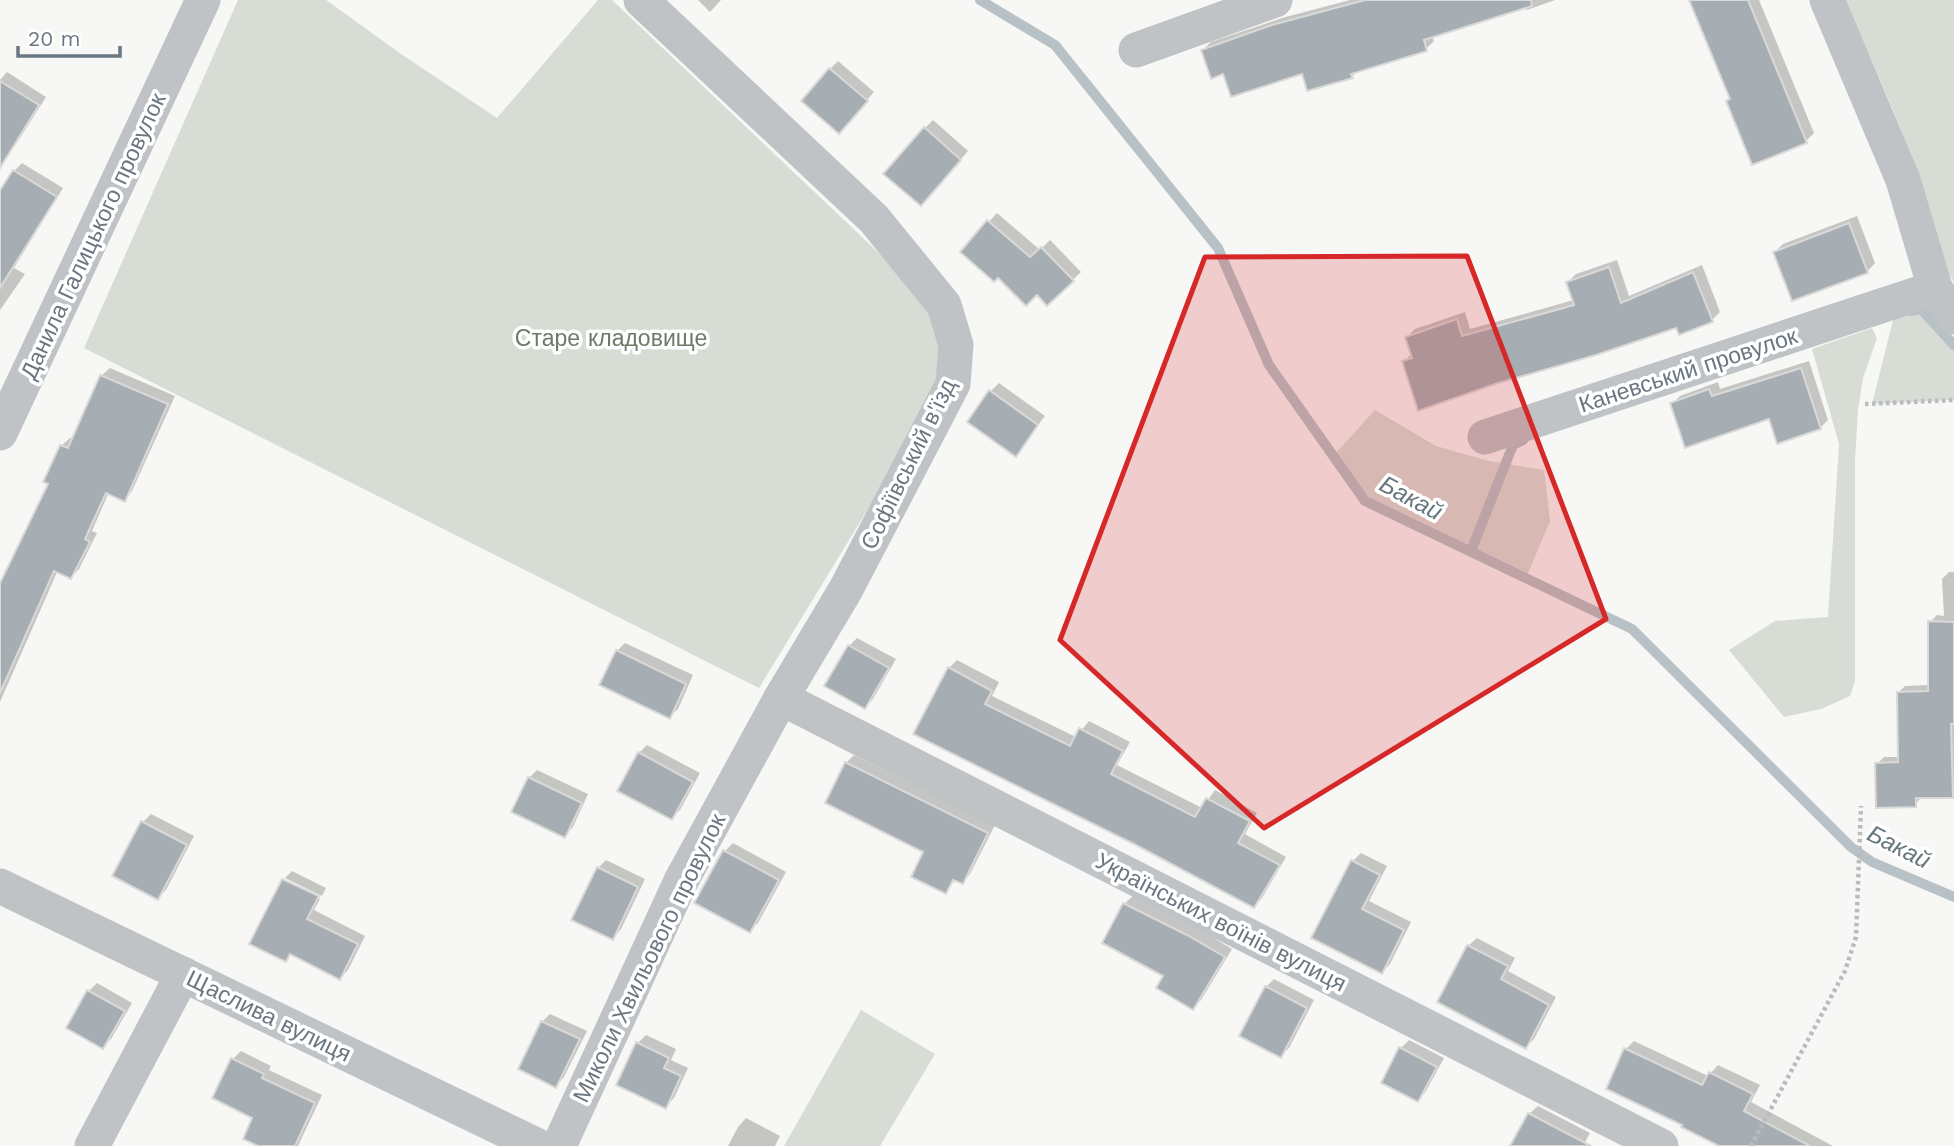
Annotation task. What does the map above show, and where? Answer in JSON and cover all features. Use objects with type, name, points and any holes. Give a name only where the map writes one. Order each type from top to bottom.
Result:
[{"type":"street","name":"Данила Галицького провулок","points":[[0,433],[203,0]]},
{"type":"street","name":"Софіївський в'їзд","points":[[641,0],[874,219],[944,305],[956,345],[953,384],[846,589],[781,698]]},
{"type":"street","points":[[1136,50],[1275,0]]},
{"type":"street","points":[[1827,0],[1903,180],[1935,288],[1954,317]]},
{"type":"street","name":"Каневський провулок","points":[[1485,437],[1935,288]]},
{"type":"street","name":"Миколи Хвильового провулок","points":[[559,1146],[681,881],[781,698]]},
{"type":"street","name":"Українських воїнів вулиця","points":[[781,698],[1661,1146]]},
{"type":"street","name":"Щаслива вулиця","points":[[0,886],[538,1146]]},
{"type":"street","points":[[92,1146],[183,974]]},
{"type":"path","points":[[1865,404],[1954,400]]},
{"type":"path","points":[[1751,1146],[1845,971],[1856,937],[1861,806]]},
{"type":"highlighted area","points":[[1467,256],[1606,619],[1264,828],[1060,640],[1205,257]]},
{"type":"green space","name":"Старе кладовище","points":[[238,0],[326,0],[497,118],[598,0],[612,0],[920,292],[939,331],[944,368],[930,407],[759,688],[84,348]]},
{"type":"green space","points":[[1845,0],[1954,0],[1954,282],[1940,258],[1910,153]]},
{"type":"green space","points":[[1921,309],[1954,345],[1954,400],[1872,404],[1894,316]]},
{"type":"green space","points":[[1872,328],[1877,338],[1863,378],[1855,459],[1855,681],[1850,696],[1821,709],[1784,717],[1729,650],[1775,621],[1828,617],[1839,444],[1812,349]]},
{"type":"green space","points":[[1375,410],[1436,446],[1489,461],[1544,470],[1550,521],[1526,578],[1365,501],[1334,455]]},
{"type":"green space","points":[[861,1010],[935,1054],[880,1146],[784,1146]]},
{"type":"building","points":[[1365,0],[1531,0],[1532,6],[1424,40],[1427,51],[1351,74],[1353,78],[1307,91],[1302,74],[1231,97],[1223,74],[1211,79],[1201,50],[1272,25]]},
{"type":"building","points":[[1689,0],[1748,0],[1807,143],[1752,165],[1726,101],[1730,99]]},
{"type":"building","points":[[829,68],[868,101],[839,134],[801,101]]},
{"type":"building","points":[[0,81],[39,105],[0,168]]},
{"type":"building","points":[[924,127],[961,160],[921,206],[883,174]]},
{"type":"building","points":[[13,170],[57,197],[0,288],[0,190]]},
{"type":"building","points":[[987,220],[1030,257],[1041,247],[1074,281],[1047,306],[1037,295],[1026,306],[998,278],[994,282],[960,252]]},
{"type":"building","points":[[1849,223],[1868,273],[1792,301],[1773,252]]},
{"type":"building","points":[[1609,267],[1621,303],[1693,272],[1713,322],[1679,335],[1676,328],[1596,355],[1495,384],[1418,411],[1402,361],[1412,358],[1405,337],[1457,319],[1462,336],[1574,305],[1566,282]]},
{"type":"building","points":[[1801,368],[1821,429],[1777,444],[1769,419],[1685,448],[1670,403],[1709,389],[1712,396]]},
{"type":"building","points":[[100,375],[168,404],[125,502],[106,493],[85,539],[90,542],[71,579],[54,571],[0,693],[0,583],[48,484],[43,482],[60,445],[68,448]]},
{"type":"building","points":[[989,390],[1038,425],[1016,457],[967,422]]},
{"type":"building","points":[[1928,621],[1954,622],[1954,724],[1951,724],[1953,798],[1916,798],[1916,807],[1876,808],[1875,763],[1898,762],[1897,692],[1928,691]]},
{"type":"building","points":[[848,645],[889,668],[865,709],[824,686]]},
{"type":"building","points":[[616,650],[686,684],[670,719],[599,685]]},
{"type":"building","points":[[948,667],[992,691],[985,704],[1070,746],[1079,728],[1123,751],[1111,774],[1195,817],[1206,798],[1250,821],[1238,843],[1280,865],[1254,908],[1136,845],[913,734]]},
{"type":"building","points":[[638,752],[693,782],[672,820],[617,791]]},
{"type":"building","points":[[845,762],[988,833],[963,884],[953,880],[946,894],[911,877],[923,852],[825,803]]},
{"type":"building","points":[[528,777],[582,803],[565,838],[511,812]]},
{"type":"building","points":[[141,821],[187,845],[158,900],[112,876]]},
{"type":"building","points":[[723,850],[779,880],[750,933],[694,903]]},
{"type":"building","points":[[1351,860],[1380,875],[1362,909],[1404,930],[1382,974],[1311,938]]},
{"type":"building","points":[[597,867],[638,887],[613,940],[571,920]]},
{"type":"building","points":[[282,879],[319,896],[307,919],[358,944],[340,980],[290,954],[286,962],[249,944]]},
{"type":"building","points":[[1123,903],[1225,957],[1193,1010],[1156,988],[1163,976],[1102,943]]},
{"type":"building","points":[[1467,945],[1508,966],[1501,979],[1549,1005],[1526,1049],[1437,1002]]},
{"type":"building","points":[[1265,986],[1307,1008],[1281,1058],[1239,1036]]},
{"type":"building","points":[[87,990],[125,1011],[103,1049],[66,1028]]},
{"type":"building","points":[[541,1021],[580,1039],[556,1088],[518,1069]]},
{"type":"building","points":[[636,1042],[669,1058],[664,1068],[681,1076],[666,1109],[616,1085]]},
{"type":"building","points":[[1399,1047],[1437,1067],[1418,1102],[1381,1083]]},
{"type":"building","points":[[1624,1048],[1702,1085],[1709,1072],[1753,1094],[1744,1111],[1810,1146],[1719,1146],[1606,1089]]},
{"type":"building","points":[[231,1058],[264,1074],[262,1078],[315,1103],[295,1146],[258,1146],[243,1139],[252,1118],[212,1098]]},
{"type":"building","points":[[1528,1113],[1591,1146],[1510,1146]]},
{"type":"waterway","name":"Бакай","points":[[980,0],[1055,45],[1218,248],[1269,365],[1365,501],[1632,629],[1851,847],[1872,862],[1954,897]]},
{"type":"waterway","points":[[1910,311],[1921,309],[1954,345]]},
{"type":"waterway","points":[[1471,551],[1513,445],[1523,440]]}]
